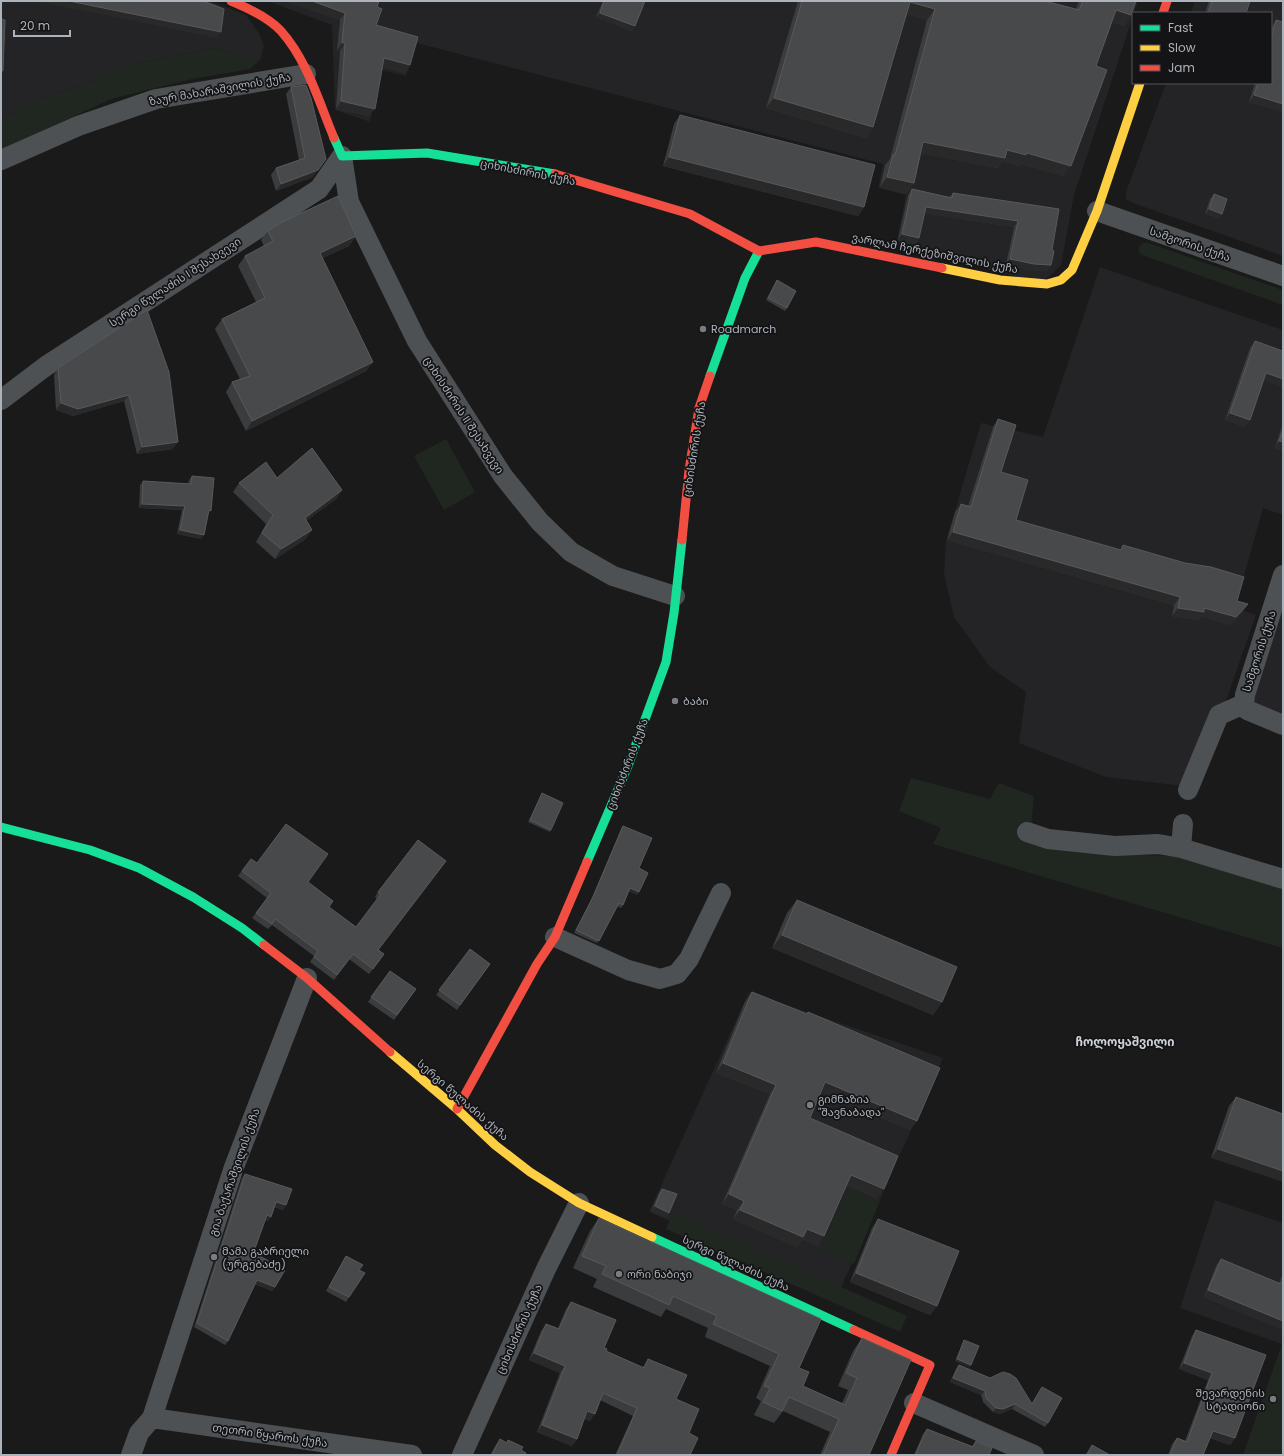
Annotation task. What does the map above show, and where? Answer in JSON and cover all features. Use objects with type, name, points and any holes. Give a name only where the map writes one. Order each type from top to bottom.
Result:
[{"type":"street","points":[[231,1],[254,11],[280,30],[300,58],[342,156]]},
{"type":"street","points":[[1163,12],[1166,1]]},
{"type":"street","name":"ზაურ მახარაშვილის ქუჩა","points":[[1,160],[78,126],[156,99],[306,74]]},
{"type":"street","name":"ვარლამ ჩერქეზიშვილის ქუჩა","points":[[759,251],[816,242],[1000,280],[1047,284],[1060,280],[1072,270],[1097,211],[1140,84]]},
{"type":"street","name":"ციხისძირის ქუჩა","points":[[342,156],[427,153],[558,175],[690,214],[759,251],[745,278],[698,408],[689,470],[674,613],[663,669],[628,766],[555,937],[537,964],[457,1109]]},
{"type":"street","name":"სერგი წულაძის I შესახვევი","points":[[1,400],[52,362],[319,189],[342,156]]},
{"type":"street","name":"ციხისძირის II შესახვევი","points":[[342,156],[349,202],[416,341],[503,476],[540,522],[571,552],[613,576],[675,596]]},
{"type":"street","name":"სამგორის ქუჩა","points":[[1097,211],[1283,276]]},
{"type":"street","name":"სამგორის ქუჩა","points":[[1283,575],[1244,695],[1244,704],[1247,710],[1283,725]]},
{"type":"street","name":"სამგორის ქუჩა","points":[[1188,790],[1219,715],[1244,704]]},
{"type":"street","points":[[1181,848],[1183,824]]},
{"type":"street","name":"სერგი წულაძის ქუჩა","points":[[1,827],[90,850],[139,868],[193,897],[242,928],[307,978],[403,1064],[457,1109],[495,1145],[525,1168],[579,1203],[930,1365],[914,1403]]},
{"type":"street","points":[[1027,832],[1048,839],[1115,846],[1158,844],[1181,848],[1283,879]]},
{"type":"street","points":[[555,937],[628,970],[660,979],[677,974],[689,959],[721,893]]},
{"type":"street","name":"გია ბაქარაშვილის ქუჩა","points":[[131,1455],[139,1433],[152,1418],[234,1167],[307,978]]},
{"type":"street","name":"ციხისძირის ქუჩა","points":[[462,1455],[546,1269],[579,1203]]},
{"type":"street","points":[[891,1455],[914,1403],[1034,1455]]},
{"type":"street","name":"თეთრი წყაროს ქუჩა","points":[[152,1418],[412,1455]]},
{"type":"shaded area","points":[[1,1],[210,1],[246,15],[260,35],[264,46],[260,60],[214,48],[144,62],[31,103],[1,120]]},
{"type":"shaded area","points":[[267,1],[1138,1],[1134,12],[1132,12],[1132,19],[1074,195],[1061,265],[1049,277],[1037,282],[896,244],[906,195],[878,188],[883,164],[417,43],[406,76],[381,70],[370,122],[335,110],[332,25]]},
{"type":"shaded area","points":[[1195,1],[1283,1],[1283,256],[1133,203],[1126,199],[1126,192],[1166,84],[1272,84],[1272,12],[1191,12]]},
{"type":"shaded area","points":[[214,48],[260,60],[250,69],[192,79],[111,99],[1,150],[1,120],[31,103],[144,62]]},
{"type":"shaded area","points":[[1143,243],[1148,243],[1283,290],[1283,305],[1142,255],[1139,252],[1139,247]]},
{"type":"shaded area","points":[[1100,267],[1283,330],[1283,515],[1263,508],[1235,608],[1256,615],[1226,701],[1184,786],[1106,777],[1019,743],[1026,692],[990,667],[954,617],[944,574],[946,541],[981,423],[1043,437]]},
{"type":"shaded area","points":[[446,439],[475,492],[444,510],[414,456]]},
{"type":"shaded area","points":[[1283,608],[1283,721],[1251,705]]},
{"type":"shaded area","points":[[911,778],[990,799],[999,783],[1034,796],[1030,837],[1120,854],[1173,856],[1283,888],[1283,948],[933,844],[941,828],[899,811]]},
{"type":"shaded area","name":"გიმნაზია \"შავნაბადა\"","points":[[749,992],[943,1058],[839,1292],[649,1212]]},
{"type":"shaded area","points":[[848,1188],[880,1201],[854,1264],[822,1250]]},
{"type":"shaded area","points":[[1215,1200],[1283,1223],[1282,1344],[1180,1308]]},
{"type":"shaded area","points":[[673,1213],[907,1316],[900,1332],[666,1229]]},
{"type":"shaded area","name":"შევარდენის სტადიონი","points":[[1283,1340],[1283,1455],[1243,1455],[1282,1344]]},
{"type":"building","points":[[69,1],[203,1],[224,9],[221,32]]},
{"type":"building","points":[[312,1],[379,1],[377,7],[382,9],[376,25],[418,37],[410,65],[384,58],[375,109],[341,101],[345,43],[342,43],[345,13]]},
{"type":"building","points":[[604,1],[645,1],[635,26],[600,13]]},
{"type":"building","points":[[802,1],[1045,1],[1079,10],[1083,1],[1136,1],[1131,15],[1116,10],[1096,66],[1107,70],[1071,166],[1027,153],[1026,155],[1007,150],[1005,158],[923,142],[914,183],[887,177],[893,155],[895,155],[935,9],[910,2],[873,127],[774,98]]},
{"type":"building","points":[[1212,1],[1250,1],[1246,12],[1208,12]]},
{"type":"building","points":[[1,19],[5,20],[3,71],[1,71]]},
{"type":"building","points":[[1276,20],[1283,22],[1283,104],[1254,95],[1258,84],[1272,84],[1272,34]]},
{"type":"building","points":[[306,85],[311,98],[326,159],[318,170],[281,184],[276,168],[305,158],[291,87]]},
{"type":"building","points":[[680,115],[875,165],[864,207],[669,157]]},
{"type":"building","points":[[912,189],[952,198],[953,193],[1059,209],[1051,265],[1034,264],[1010,259],[1018,221],[926,207],[919,238],[902,234]]},
{"type":"building","points":[[1214,194],[1227,199],[1222,214],[1209,209]]},
{"type":"building","points":[[338,196],[356,236],[320,253],[373,362],[252,421],[232,382],[250,376],[222,319],[265,298],[245,256],[273,241],[268,231],[280,223]]},
{"type":"building","points":[[777,280],[796,291],[787,308],[768,298]]},
{"type":"building","points":[[147,310],[169,372],[178,442],[142,447],[129,395],[78,409],[61,403],[58,368]]},
{"type":"building","points":[[1255,341],[1283,351],[1283,379],[1266,373],[1250,420],[1230,413]]},
{"type":"building","points":[[998,419],[1016,425],[1001,472],[1028,480],[1016,520],[1121,550],[1123,545],[1185,563],[1211,567],[1244,577],[1237,601],[1248,604],[1236,617],[1204,608],[1204,612],[1178,608],[1180,597],[953,532],[961,504],[971,507]]},
{"type":"building","points":[[1283,430],[1283,442],[1279,441]]},
{"type":"building","points":[[312,448],[342,490],[305,518],[312,530],[281,549],[262,533],[273,515],[239,483],[266,462],[277,478]]},
{"type":"building","points":[[192,476],[214,478],[211,511],[209,510],[204,535],[180,530],[185,506],[142,504],[143,481],[191,484]]},
{"type":"building","points":[[542,793],[563,803],[551,830],[530,820]]},
{"type":"building","points":[[286,824],[328,854],[308,882],[333,901],[329,907],[356,927],[381,894],[378,892],[418,840],[446,861],[378,950],[384,954],[373,969],[353,954],[337,975],[314,957],[318,951],[275,919],[272,924],[256,913],[271,893],[242,871],[251,859],[257,863]]},
{"type":"building","points":[[623,826],[652,838],[639,868],[648,873],[639,892],[630,888],[623,905],[619,903],[599,941],[576,930],[593,897]]},
{"type":"building","points":[[797,900],[957,967],[942,1002],[782,935]]},
{"type":"building","points":[[470,949],[490,964],[460,1005],[439,990]]},
{"type":"building","points":[[390,971],[416,989],[397,1015],[371,997]]},
{"type":"building","points":[[752,992],[807,1014],[808,1012],[940,1068],[917,1121],[825,1082],[810,1118],[898,1156],[884,1189],[851,1175],[824,1236],[807,1229],[803,1237],[740,1210],[744,1201],[729,1194],[776,1085],[723,1063]]},
{"type":"building","points":[[1236,1097],[1283,1114],[1283,1171],[1218,1149]]},
{"type":"building","points":[[245,1174],[292,1189],[286,1205],[276,1202],[271,1217],[267,1215],[254,1251],[257,1252],[256,1254],[285,1270],[275,1287],[257,1280],[228,1341],[197,1323]]},
{"type":"building","points":[[662,1189],[677,1194],[669,1213],[655,1206]]},
{"type":"building","points":[[599,1218],[821,1319],[799,1368],[809,1372],[803,1386],[845,1405],[857,1378],[846,1373],[862,1338],[911,1360],[869,1455],[823,1455],[839,1419],[789,1397],[782,1411],[763,1402],[770,1388],[764,1386],[779,1354],[713,1324],[717,1316],[673,1296],[669,1305],[602,1274],[606,1266],[582,1256]]},
{"type":"building","points":[[878,1219],[959,1251],[937,1306],[856,1273]]},
{"type":"building","points":[[346,1256],[363,1265],[359,1270],[365,1273],[349,1297],[329,1287]]},
{"type":"building","points":[[1221,1259],[1281,1284],[1283,1280],[1283,1321],[1208,1290]]},
{"type":"building","points":[[571,1302],[616,1320],[604,1348],[607,1349],[606,1351],[644,1368],[648,1359],[687,1375],[676,1399],[699,1409],[689,1433],[698,1438],[690,1455],[617,1455],[637,1408],[603,1393],[595,1414],[587,1411],[577,1439],[542,1425],[565,1366],[534,1353],[546,1324],[559,1329]]},
{"type":"building","points":[[1196,1330],[1266,1355],[1235,1438],[1213,1431],[1203,1455],[1170,1455],[1177,1438],[1187,1442],[1212,1373],[1184,1363]]},
{"type":"building","points":[[964,1340],[979,1346],[971,1365],[957,1359]]},
{"type":"building","points":[[959,1365],[990,1378],[1003,1372],[1010,1374],[1016,1378],[1032,1404],[1042,1387],[1062,1398],[1048,1423],[1015,1404],[1003,1409],[996,1408],[986,1398],[985,1391],[953,1378]]},
{"type":"building","points":[[927,1429],[973,1447],[976,1441],[992,1448],[989,1455],[915,1455]]},
{"type":"building","points":[[500,1439],[507,1443],[508,1440],[523,1447],[521,1450],[526,1453],[525,1455],[492,1455]]},
{"type":"building","points":[[1092,1445],[1110,1455],[1087,1455]]},
{"type":"traffic: fast","points":[[334,138],[342,156],[427,153],[555,174]]},
{"type":"traffic: fast","points":[[710,376],[745,278],[759,251]]},
{"type":"traffic: fast","points":[[587,862],[628,766],[666,662],[674,613],[682,540]]},
{"type":"traffic: fast","points":[[1,827],[90,850],[139,868],[193,897],[242,928],[264,945]]},
{"type":"traffic: fast","points":[[652,1237],[854,1330]]},
{"type":"traffic: slow","points":[[942,268],[1000,280],[1047,284],[1061,280],[1072,270],[1097,211],[1140,84]]},
{"type":"traffic: slow","points":[[390,1052],[457,1109],[495,1145],[530,1172],[579,1203],[652,1237]]},
{"type":"traffic: jam","points":[[231,1],[270,21],[290,42],[312,82],[334,138]]},
{"type":"traffic: jam","points":[[1163,12],[1167,1]]},
{"type":"traffic: jam","points":[[555,174],[690,214],[759,251]]},
{"type":"traffic: jam","points":[[759,251],[816,242],[942,268]]},
{"type":"traffic: jam","points":[[682,540],[689,470],[699,408],[710,376]]},
{"type":"traffic: jam","points":[[457,1109],[537,964],[555,937],[587,862]]},
{"type":"traffic: jam","points":[[264,945],[307,978],[390,1052]]},
{"type":"traffic: jam","points":[[854,1330],[930,1365],[891,1455]]},
{"type":"place","name":"Roadmarch","points":[[703,329]]},
{"type":"place","name":"ბაბი","points":[[675,701]]},
{"type":"place","name":"გიმნაზია \"შავნაბადა\"","points":[[810,1105]]},
{"type":"place","name":"მამა გაბრიელი (ურგებაძე)","points":[[214,1257]]},
{"type":"place","name":"ორი ნაბიჯი","points":[[619,1274]]},
{"type":"place","name":"შევარდენის სტადიონი","points":[[1273,1399]]},
{"type":"district","name":"ჩოლოყაშვილი","points":[[1125,1042]]}]
